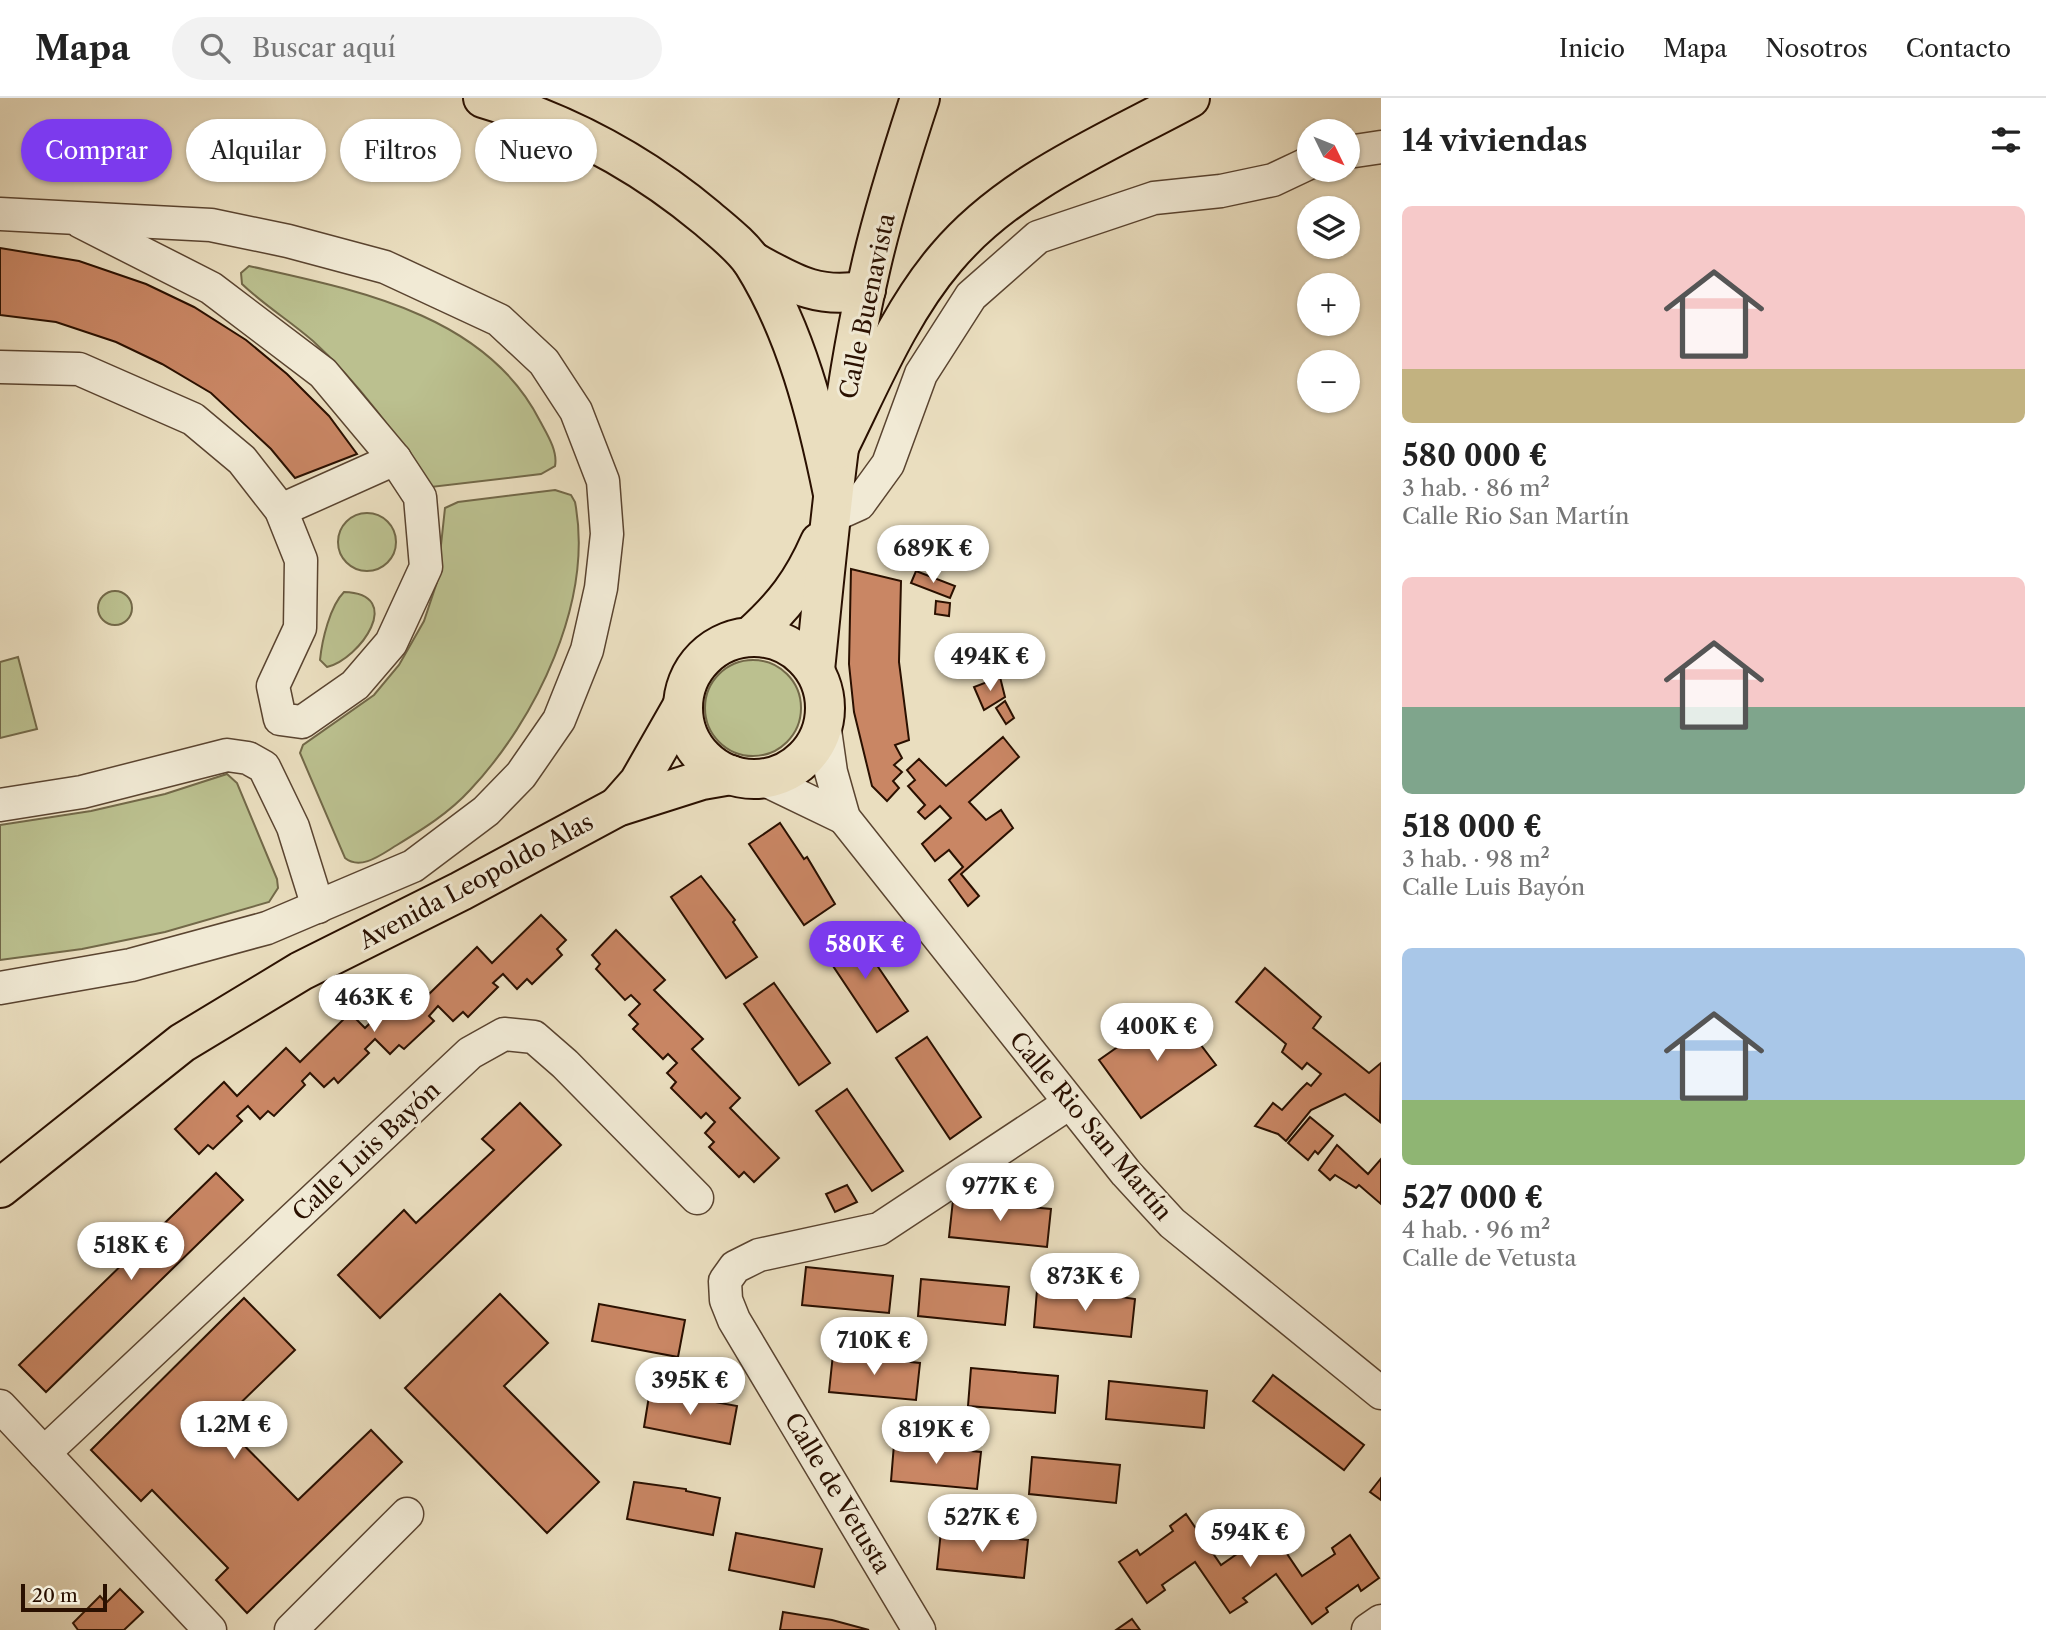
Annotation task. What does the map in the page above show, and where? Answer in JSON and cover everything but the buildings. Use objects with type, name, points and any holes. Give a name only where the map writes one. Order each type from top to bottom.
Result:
[{"type":"main road","points":[[483,98],[571,130],[629,159],[672,188],[752,261],[806,289],[827,294],[866,290]]},
{"type":"main road","name":"Calle Buenavista","points":[[815,670],[838,449],[866,290],[895,174],[920,98]]},
{"type":"main road","points":[[838,449],[902,323],[945,259],[979,224],[1014,195],[1190,98]]},
{"type":"main road","points":[[752,261],[773,302],[812,397],[832,505]]},
{"type":"main road","name":"Calle Buenavista","points":[[751,636],[785,605],[799,584],[832,505]]},
{"type":"main road","points":[[751,636],[787,644],[803,655],[815,670],[824,696],[824,723],[816,744],[802,761],[784,773],[747,777],[710,764],[695,748],[686,728],[683,705],[686,687],[694,670],[706,655],[722,645],[751,636]]},
{"type":"main road","name":"Avenida Leopoldo Alas","points":[[617,807],[639,782],[683,705]]},
{"type":"main road","name":"Avenida Leopoldo Alas","points":[[0,1203],[13,1179],[153,1064],[243,1004],[301,971],[461,891],[617,807],[702,780],[747,777]]},
{"type":"street","points":[[1360,150],[1381,147]]},
{"type":"street","points":[[832,505],[859,504],[888,464],[921,374],[971,296],[1038,237],[1154,198],[1221,191],[1273,180],[1297,169]]},
{"type":"street","points":[[0,214],[211,225],[288,241],[385,267],[499,320],[544,362],[570,401],[603,481],[607,534],[600,588],[587,650],[559,720],[521,775],[486,811],[413,866],[267,928],[131,965],[0,988]]},
{"type":"street","points":[[72,217],[211,288],[323,373],[395,459],[420,497],[426,568],[391,643],[355,685],[302,722],[280,719]]},
{"type":"street","points":[[0,367],[79,369],[193,419],[242,460],[281,510],[301,560],[299,628],[273,686],[280,719]]},
{"type":"street","points":[[281,510],[395,459]]},
{"type":"street","points":[[248,758],[280,719]]},
{"type":"street","name":"Calle Rio San Martín","points":[[824,723],[831,772],[844,818],[1068,1104],[1172,1223],[1381,1393]]},
{"type":"street","points":[[0,806],[82,792],[227,755],[248,758],[264,767],[293,827],[318,907]]},
{"type":"street","name":"Calle Rio San Martín","points":[[747,777],[844,818]]},
{"type":"street","name":"Calle Luis Bayón","points":[[44,1453],[470,1053],[504,1034],[534,1037],[565,1064],[697,1198]]},
{"type":"street","name":"Calle de Vetusta","points":[[919,1630],[734,1320],[726,1300],[725,1281],[735,1267],[759,1255],[879,1228],[1068,1104]]},
{"type":"street","points":[[0,1406],[197,1625]]},
{"type":"street","points":[[291,1630],[407,1514]]},
{"type":"street","points":[[1368,1630],[1381,1621]]},
{"type":"green space","points":[[249,266],[374,297],[414,312],[452,331],[487,355],[516,385],[549,437],[555,454],[555,466],[541,474],[431,487],[391,429],[346,374],[313,341],[242,284],[241,273]]},
{"type":"green space","points":[[555,490],[571,495],[575,502],[579,540],[576,579],[568,618],[537,694],[494,762],[453,806],[426,827],[378,856],[365,862],[351,862],[345,858],[300,753],[303,745],[374,695],[399,665],[424,621],[437,582],[445,508],[458,502]]},
{"type":"green space","points":[[367,513],[383,518],[391,526],[396,542],[391,558],[383,566],[367,571],[351,566],[343,558],[338,542],[343,526],[351,518]]},
{"type":"green space","points":[[115,591],[127,596],[132,608],[127,620],[115,625],[103,620],[98,608],[103,596]]},
{"type":"green space","points":[[344,592],[362,595],[372,603],[375,614],[363,640],[340,662],[327,667],[320,660],[325,633],[331,614]]},
{"type":"green space","points":[[18,657],[37,729],[0,738],[0,662]]},
{"type":"green space","points":[[753,660],[771,663],[787,674],[798,690],[801,708],[798,726],[787,742],[771,753],[753,756],[735,753],[719,742],[708,726],[705,708],[708,690],[719,674],[735,663]]},
{"type":"green space","points":[[227,774],[237,783],[277,879],[278,888],[269,902],[165,932],[82,949],[0,960],[0,825],[91,811],[165,794]]}]
